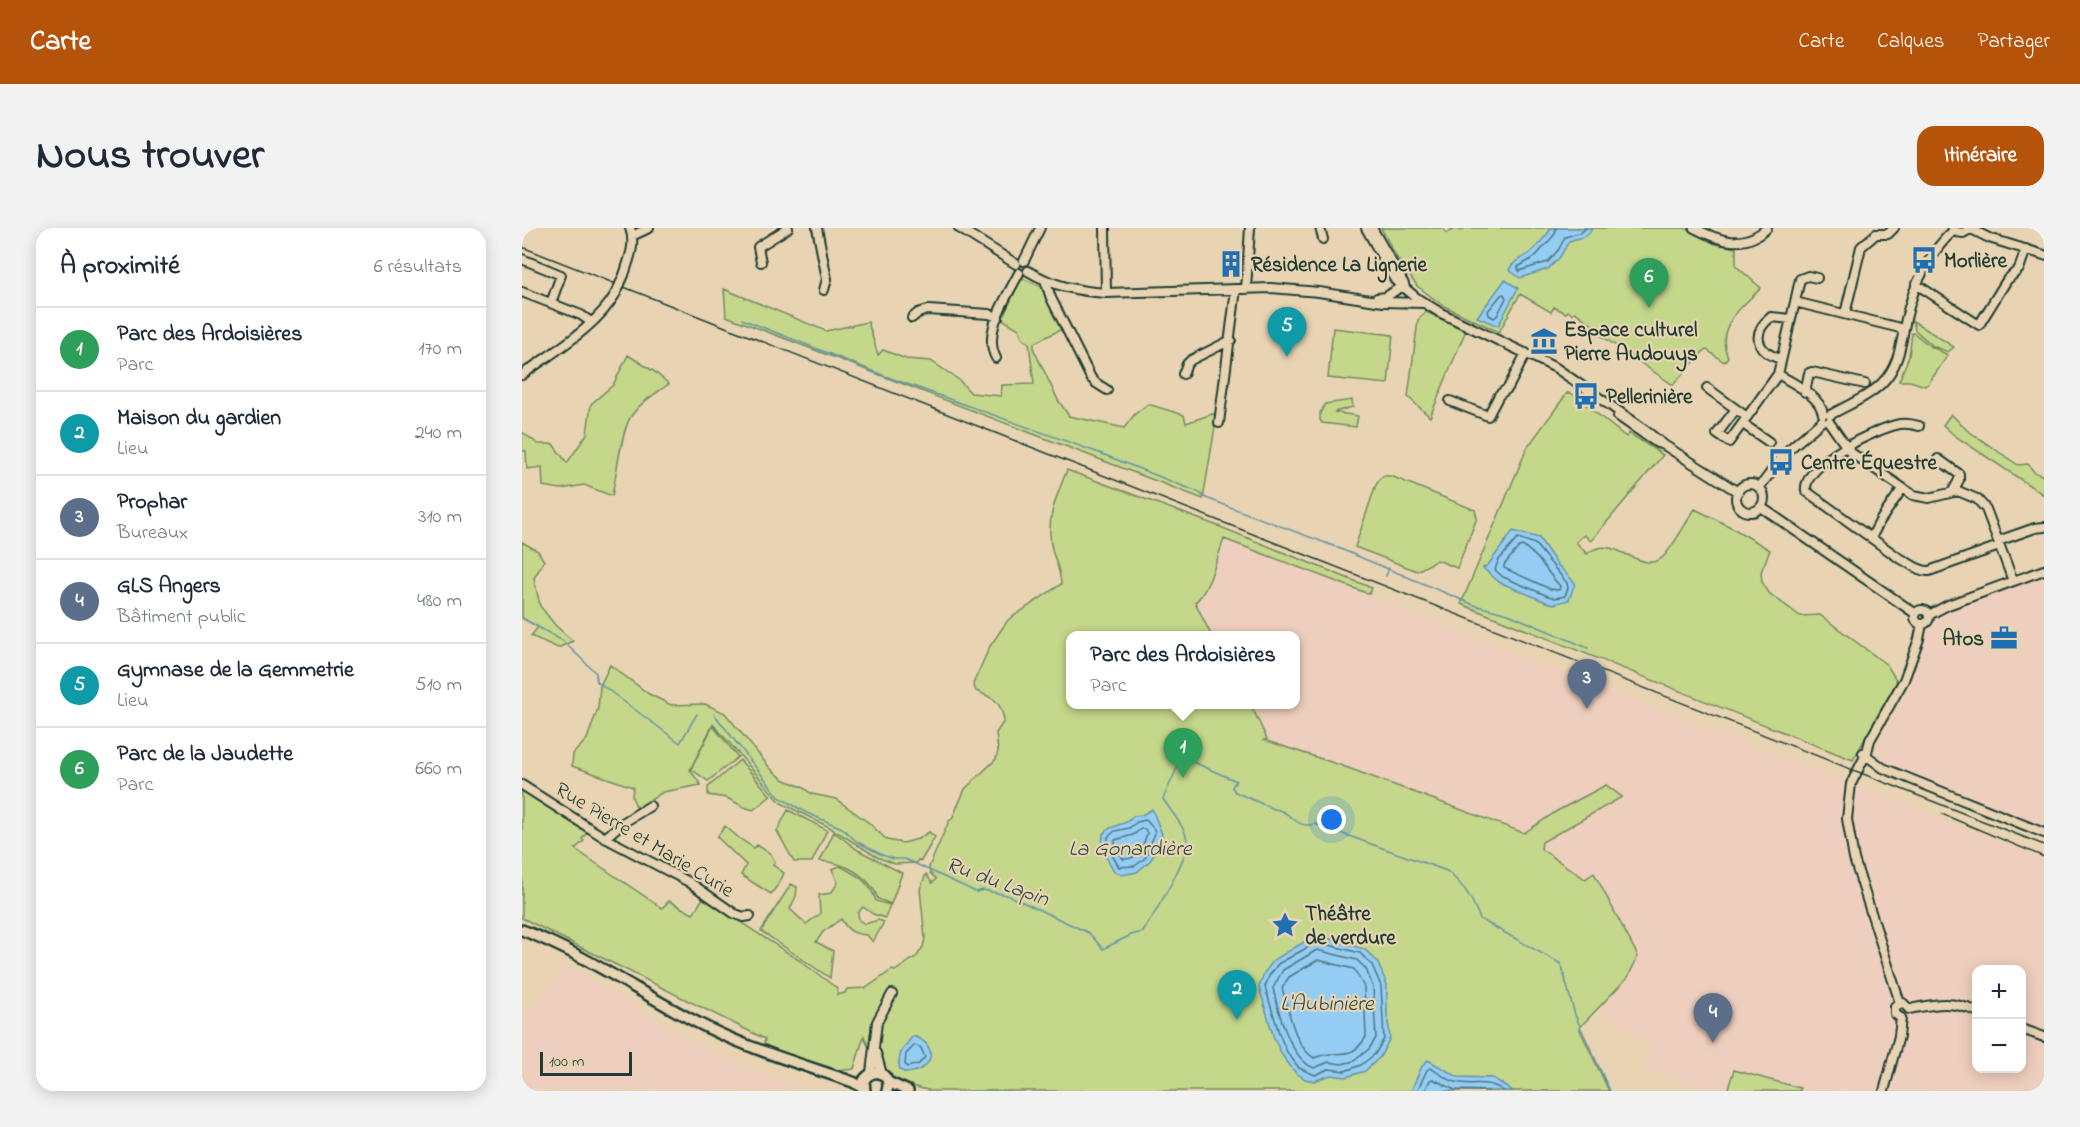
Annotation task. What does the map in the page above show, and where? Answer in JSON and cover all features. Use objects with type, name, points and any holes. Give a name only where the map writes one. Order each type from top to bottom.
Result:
[{"type":"main road","points":[[522,930],[584,959],[707,1027],[783,1060],[832,1075],[865,1089],[868,1075]]},
{"type":"main road","points":[[832,1075],[882,1074],[888,1086],[908,1091]]},
{"type":"street","points":[[522,375],[609,307],[624,275],[632,250],[631,232],[649,228]]},
{"type":"street","points":[[761,262],[758,247],[788,228]]},
{"type":"street","points":[[817,228],[827,279],[824,290]]},
{"type":"street","points":[[959,228],[1028,266],[1028,271]]},
{"type":"street","points":[[1019,273],[1015,268],[1040,228]]},
{"type":"street","points":[[1105,228],[1106,293]]},
{"type":"street","points":[[1246,289],[1250,228]]},
{"type":"street","points":[[1320,228],[1323,239]]},
{"type":"street","points":[[1366,228],[1395,280],[1424,303],[1556,368],[1592,393],[1631,426],[1738,492]]},
{"type":"street","points":[[1372,228],[1406,288]]},
{"type":"street","points":[[1694,228],[1712,238],[1730,242],[1752,238],[1767,228]]},
{"type":"street","points":[[1845,314],[1861,247],[1876,234],[1888,234],[1894,228]]},
{"type":"street","points":[[1759,488],[1786,452],[1826,418],[1866,395],[1883,382],[1898,359],[1916,284],[1930,260],[1954,229],[1963,233],[1971,229],[1989,238],[2044,255]]},
{"type":"street","points":[[1916,284],[1979,325],[2007,280],[2019,269],[2026,249]]},
{"type":"street","points":[[522,259],[561,275],[551,303]]},
{"type":"street","points":[[1019,273],[1028,271],[1062,287],[1083,292],[1236,289],[1311,291],[1394,302],[1424,303]]},
{"type":"street","points":[[996,358],[991,343],[992,330],[1019,273]]},
{"type":"street","points":[[1736,409],[1717,434],[1729,442],[1778,374],[1800,279],[1808,276],[1817,278]]},
{"type":"street","points":[[1045,280],[1051,298],[1091,378],[1107,390]]},
{"type":"street","points":[[1394,290],[1395,280]]},
{"type":"street","points":[[1054,303],[1062,287]]},
{"type":"street","points":[[1372,299],[1386,297],[1394,290],[1406,288]]},
{"type":"street","points":[[1394,302],[1406,288]]},
{"type":"street","points":[[1219,423],[1236,289]]},
{"type":"street","points":[[522,292],[581,315],[591,322]]},
{"type":"street","points":[[1795,302],[1904,329]]},
{"type":"street","points":[[912,318],[928,310],[989,314],[998,317]]},
{"type":"street","points":[[1781,359],[1768,355],[1760,346],[1762,324],[1771,317],[1791,319]]},
{"type":"street","points":[[1183,374],[1186,364],[1191,360],[1231,340]]},
{"type":"street","points":[[1450,400],[1488,416],[1499,395],[1508,388],[1526,353]]},
{"type":"street","points":[[1805,392],[1809,373],[1812,372],[1864,384]]},
{"type":"street","points":[[1778,374],[1819,403],[1845,446],[1902,489],[1913,495],[1929,498],[1953,491],[1969,494],[1981,502],[1986,509],[2013,581]]},
{"type":"street","points":[[1707,388],[1736,409],[1769,442]]},
{"type":"street","points":[[1918,426],[1905,423],[1890,426],[1845,446],[1813,474],[1805,485],[1806,491],[1899,558],[1923,571],[2035,528],[2044,527]]},
{"type":"street","points":[[1938,459],[1959,474],[1959,480],[1953,491]]},
{"type":"street","points":[[1747,485],[1759,488],[1764,496],[1761,507],[1752,512],[1742,510],[1737,502],[1738,492],[1747,485]]},
{"type":"street","points":[[1871,538],[1902,489]]},
{"type":"street","points":[[1761,507],[1916,614],[1917,621],[1922,624]]},
{"type":"street","points":[[1929,615],[1948,605],[2044,570]]},
{"type":"street","points":[[1916,614],[1924,610],[1929,615]]},
{"type":"street","points":[[1922,624],[1928,621],[1929,615]]},
{"type":"street","points":[[1900,1003],[1849,837],[1847,808],[1851,784],[1869,743],[1904,680],[1922,624]]},
{"type":"street","points":[[1864,753],[1883,768],[2044,833]]},
{"type":"street","name":"Rue Pierre et Marie Curie","points":[[522,785],[605,838],[689,882],[735,914],[744,918],[750,916]]},
{"type":"street","points":[[605,838],[621,824],[650,806]]},
{"type":"street","points":[[868,1075],[875,1045],[877,1022],[892,994]]},
{"type":"street","points":[[1900,1003],[1906,1004],[1909,1009],[1908,1015],[1901,1018],[1897,1017],[1894,1011],[1895,1006],[1900,1003]]},
{"type":"street","points":[[1909,1009],[1951,1003],[1972,1009]]},
{"type":"street","points":[[1884,1091],[1899,1036],[1901,1018]]},
{"type":"street","points":[[2026,1030],[2044,1037]]},
{"type":"street","points":[[875,1045],[882,1074]]},
{"type":"shaded area","points":[[1223,539],[2044,858],[2044,1091],[1800,1091],[1800,1088],[1734,1070],[1727,1091],[1711,1091],[1644,1069],[1651,1047],[1597,1011],[1628,977],[1638,956],[1594,873],[1585,879],[1541,850],[1542,842],[1621,797],[1557,811],[1524,833],[1340,765],[1262,739],[1247,709],[1300,709],[1300,631],[1209,631],[1194,602],[1202,597],[1209,582]]},
{"type":"shaded area","points":[[2044,576],[2044,828],[1879,761],[1875,751],[1916,669],[1930,624],[1939,614]]},
{"type":"shaded area","points":[[563,964],[719,1056],[768,1074],[793,1087],[792,1091],[522,1091],[522,1010],[529,1013]]},
{"type":"green space","points":[[1381,228],[1443,228],[1446,233],[1457,228],[1460,231],[1465,228],[1685,228],[1715,244],[1736,248],[1736,266],[1761,288],[1732,318],[1727,327],[1725,346],[1728,357],[1724,362],[1707,350],[1704,351],[1673,385],[1603,337],[1592,328],[1594,326],[1575,312],[1566,313],[1554,307],[1551,312],[1520,294],[1499,332],[1444,306],[1417,286],[1397,258]]},
{"type":"green space","points":[[1024,279],[1042,287],[1062,329],[1034,343],[1034,350],[1058,400],[1069,416],[1124,428],[1135,414],[1148,404],[1184,415],[1186,423],[1212,414],[1217,415],[1203,499],[726,316],[724,289],[826,331],[868,322],[878,355],[883,350],[906,359],[931,361],[959,380],[971,393],[1001,396],[1002,385],[1034,384],[1029,343],[1023,339],[1019,329],[1002,319],[1020,281]]},
{"type":"green space","points":[[1426,312],[1466,330],[1430,417],[1408,397],[1418,320]]},
{"type":"green space","points":[[1913,321],[1954,347],[1948,352],[1933,346],[1915,330]]},
{"type":"green space","points":[[1333,328],[1393,335],[1388,384],[1328,378]]},
{"type":"green space","points":[[1912,333],[1948,355],[1925,386],[1910,381],[1899,381],[1909,356]]},
{"type":"green space","points":[[628,355],[669,384],[643,403],[630,418],[621,444],[612,496],[584,485],[561,489],[543,486],[542,467],[527,469],[526,451],[522,451],[522,432],[538,444],[553,444],[567,463],[587,434],[591,404],[613,385]]},
{"type":"green space","points":[[1567,393],[1571,393],[1626,437],[1629,433],[1663,455],[1591,541],[1584,535],[1576,542],[1587,554],[1603,547],[1638,560],[1655,561],[1667,553],[1695,509],[1770,550],[1761,572],[1762,582],[1769,593],[1800,616],[1820,615],[1887,665],[1897,681],[1853,760],[1461,604],[1527,448]]},
{"type":"green space","points":[[1352,400],[1353,407],[1334,412],[1358,416],[1356,427],[1322,423],[1320,413],[1325,404]]},
{"type":"green space","points":[[1951,414],[1967,430],[2018,465],[2028,464],[2034,472],[2044,476],[2044,495],[1955,436],[1943,425]]},
{"type":"green space","points":[[1067,470],[1218,526],[1372,588],[1369,594],[1224,539],[1208,583],[1200,598],[1195,602],[1209,631],[1066,631],[1066,709],[1253,709],[1267,739],[1264,740],[1340,765],[1524,833],[1557,811],[1606,785],[1622,797],[1542,842],[1541,849],[1585,879],[1594,873],[1638,956],[1628,977],[1579,1028],[1609,1091],[931,1091],[904,1084],[887,1076],[876,1062],[864,1036],[854,1069],[821,1067],[795,1059],[764,1044],[765,1039],[522,918],[522,790],[587,832],[582,839],[584,841],[575,849],[662,908],[669,901],[693,914],[703,898],[799,960],[838,989],[837,995],[845,993],[847,989],[866,988],[917,956],[923,947],[925,938],[920,889],[926,874],[932,883],[936,879],[930,873],[929,867],[965,789],[996,759],[998,751],[996,733],[1004,721],[1001,708],[992,698],[976,691],[973,684],[990,646],[1008,620],[1061,584],[1050,531],[1052,510]]},
{"type":"green space","points":[[1391,476],[1475,510],[1477,518],[1457,568],[1437,560],[1417,571],[1355,547],[1375,487],[1380,478]]},
{"type":"green space","points":[[522,542],[538,551],[544,561],[534,578],[540,606],[555,625],[573,641],[558,648],[531,636],[538,627],[522,618]]},
{"type":"green space","points":[[610,665],[649,694],[671,705],[705,704],[725,713],[770,768],[783,779],[812,794],[836,799],[869,823],[887,840],[903,843],[918,839],[929,832],[935,837],[921,861],[918,860],[916,863],[895,864],[877,857],[829,827],[781,803],[713,724],[690,770],[701,785],[663,792],[637,809],[632,797],[633,787],[572,766],[573,754],[587,739],[598,708],[600,686]]},
{"type":"green space","points":[[713,726],[738,757],[708,781],[691,769]]},
{"type":"green space","points":[[740,760],[771,796],[753,810],[727,798],[708,795],[708,787]]},
{"type":"green space","points":[[788,810],[827,830],[812,862],[794,862],[777,831]]},
{"type":"green space","points":[[725,826],[754,848],[757,845],[771,854],[775,862],[773,865],[784,873],[771,894],[741,875],[746,865],[717,837]]},
{"type":"green space","points":[[834,832],[858,850],[902,873],[891,904],[878,899],[863,877],[847,867],[820,861]]},
{"type":"green space","points":[[840,866],[866,884],[876,901],[890,905],[885,918],[863,907],[858,913],[859,920],[865,924],[878,920],[884,922],[873,942],[867,935],[851,931],[841,919],[823,932],[816,942],[833,951],[830,978],[761,931],[791,884],[797,887],[790,909],[806,924],[820,914],[819,895],[831,893],[838,883],[832,869]]},
{"type":"green space","points":[[1734,1070],[1800,1088],[1800,1091],[1727,1091]]},
{"type":"water","points":[[1552,228],[1592,228],[1586,236],[1569,241],[1560,257],[1548,269],[1520,278],[1509,270],[1514,263],[1535,249]]},
{"type":"water","points":[[1505,280],[1518,288],[1498,326],[1477,317]]},
{"type":"water","points":[[1513,531],[1539,538],[1556,563],[1575,583],[1569,600],[1554,604],[1546,602],[1499,582],[1483,568],[1488,565]]},
{"type":"water","name":"La Gonardière","points":[[1152,809],[1162,834],[1150,861],[1137,872],[1122,875],[1114,871],[1102,849],[1103,834],[1133,816],[1142,815]]},
{"type":"water","name":"L'Aubinière","points":[[1320,936],[1364,949],[1377,961],[1387,985],[1390,1038],[1380,1057],[1365,1071],[1346,1077],[1331,1075],[1314,1081],[1305,1079],[1295,1072],[1282,1055],[1274,1038],[1259,987],[1264,973],[1274,960],[1309,939]]},
{"type":"water","points":[[913,1036],[927,1045],[930,1057],[923,1068],[906,1073],[900,1070],[899,1060]]},
{"type":"water","points":[[1428,1060],[1458,1077],[1493,1078],[1513,1091],[1411,1091],[1422,1066]]},
{"type":"waterway","points":[[742,319],[885,376],[1102,454],[1198,492],[1206,498],[1331,545],[1474,605],[1508,614],[1588,648]]},
{"type":"waterway","points":[[1386,576],[1389,568]]},
{"type":"waterway","name":"Ru du Lapin","points":[[522,618],[563,641],[596,673],[596,681],[680,743],[697,714]]},
{"type":"waterway","name":"Ru du Lapin","points":[[714,714],[779,797],[807,813],[842,828],[856,841],[882,855],[894,859],[905,859],[976,892],[983,890],[1007,895],[1089,933],[1103,949],[1131,935],[1143,932],[1183,858],[1187,847],[1185,834],[1163,799],[1182,757],[1236,781],[1232,787],[1235,792],[1280,810],[1298,822],[1308,825],[1315,824],[1447,871],[1467,892],[1480,919],[1561,964],[1575,1015],[1610,1091]]},
{"type":"railway","points":[[522,247],[2044,845]]},
{"type":"railway","points":[[1942,814],[2044,857]]},
{"type":"place","name":"Morlière","points":[[1924,260]]},
{"type":"place","name":"Résidence La Lignerie","points":[[1231,264]]},
{"type":"place","name":"Parc de la Jaudette","points":[[1649,308]]},
{"type":"place","name":"Espace culturel Pierre Audouys","points":[[1544,341]]},
{"type":"place","name":"Gymnase de la Gemmetrie","points":[[1287,357]]},
{"type":"place","name":"Pellerinière","points":[[1586,396]]},
{"type":"place","name":"Centre Équestre","points":[[1781,462]]},
{"type":"place","name":"Atos","points":[[2004,638]]},
{"type":"place","name":"Prophar","points":[[1587,709]]},
{"type":"place","name":"Parc des Ardoisières","points":[[1183,778]]},
{"type":"place","name":"Théâtre de verdure","points":[[1285,925]]},
{"type":"place","name":"Maison du gardien","points":[[1237,1020]]},
{"type":"place","name":"GLS Angers","points":[[1713,1043]]}]
